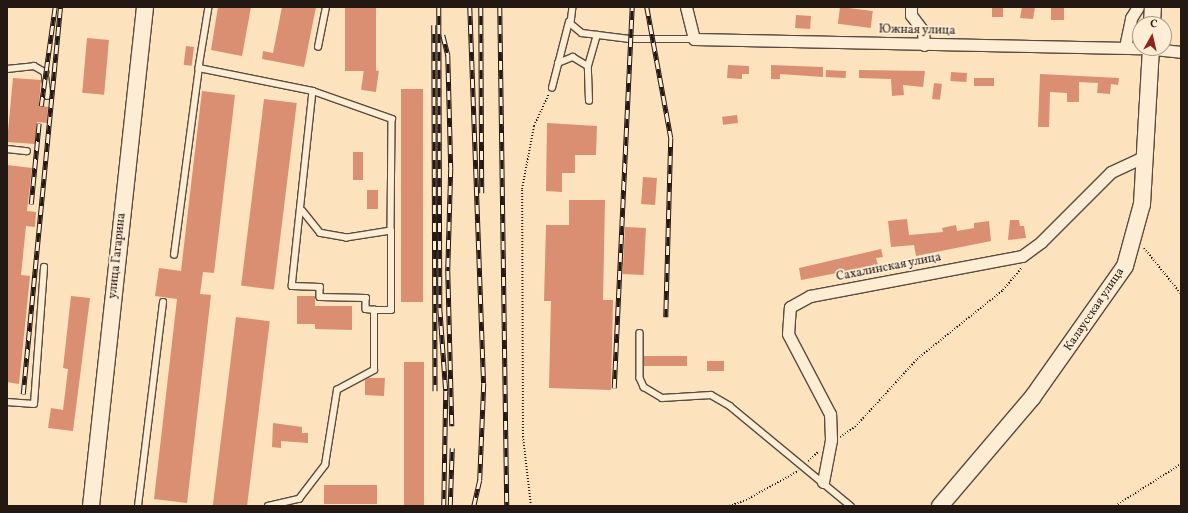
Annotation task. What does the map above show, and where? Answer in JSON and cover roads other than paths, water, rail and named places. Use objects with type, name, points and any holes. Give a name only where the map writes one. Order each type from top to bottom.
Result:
[{"type":"street","name":"улица Гагарина","points":[[91,506],[145,7]]},
{"type":"street","points":[[686,7],[694,40]]},
{"type":"street","points":[[911,7],[911,14],[923,31],[924,45]]},
{"type":"street","points":[[1125,48],[1131,18],[1138,7]]},
{"type":"street","name":"Южная улица","points":[[694,40],[1132,48]]},
{"type":"street","name":"Калаусская улица","points":[[940,506],[1032,398],[1097,310],[1125,266],[1135,239],[1142,204],[1150,56]]},
{"type":"street","name":"Сахалинская улица","points":[[823,482],[830,442],[831,425],[827,404],[788,334],[790,307],[810,296],[1022,256],[1041,242],[1111,172],[1144,156]]},
{"type":"lane","points":[[174,256],[199,68],[209,7]]},
{"type":"lane","points":[[318,47],[326,7]]},
{"type":"lane","points":[[552,88],[573,7]]},
{"type":"lane","points":[[571,16],[571,24],[576,31],[596,35],[694,40]]},
{"type":"lane","points":[[589,101],[588,66],[596,35]]},
{"type":"lane","points":[[557,64],[573,57],[588,66]]},
{"type":"lane","points":[[7,69],[34,66],[45,72],[48,96]]},
{"type":"lane","points":[[199,68],[313,91],[392,119],[391,310],[366,309],[366,298],[320,297],[320,287],[292,286],[302,211],[313,91]]},
{"type":"lane","points":[[7,149],[27,151]]},
{"type":"lane","points":[[302,211],[320,232],[347,238],[391,231]]},
{"type":"lane","points":[[7,402],[34,404],[44,267]]},
{"type":"lane","points":[[138,506],[163,303]]},
{"type":"lane","points":[[268,506],[299,500],[325,465],[337,390],[374,370],[374,310]]},
{"type":"lane","points":[[640,333],[640,378],[644,387],[662,398],[711,395],[730,406],[851,506]]},
{"type":"railway","points":[[41,106],[55,7]]},
{"type":"railway","points":[[23,394],[60,7]]},
{"type":"railway","points":[[439,7],[440,308],[446,391],[444,506]]},
{"type":"railway","points":[[470,7],[484,383],[480,480],[474,506]]},
{"type":"railway","points":[[481,7],[482,193]]},
{"type":"railway","points":[[500,7],[507,506]]},
{"type":"railway","points":[[614,388],[632,7]]},
{"type":"railway","points":[[647,7],[671,138],[666,317]]},
{"type":"railway","points":[[434,25],[435,391]]},
{"type":"railway","points":[[443,35],[448,55],[451,168],[448,271],[452,426]]},
{"type":"railway","points":[[31,204],[39,123]]},
{"type":"railway","points":[[450,506],[452,448]]}]
